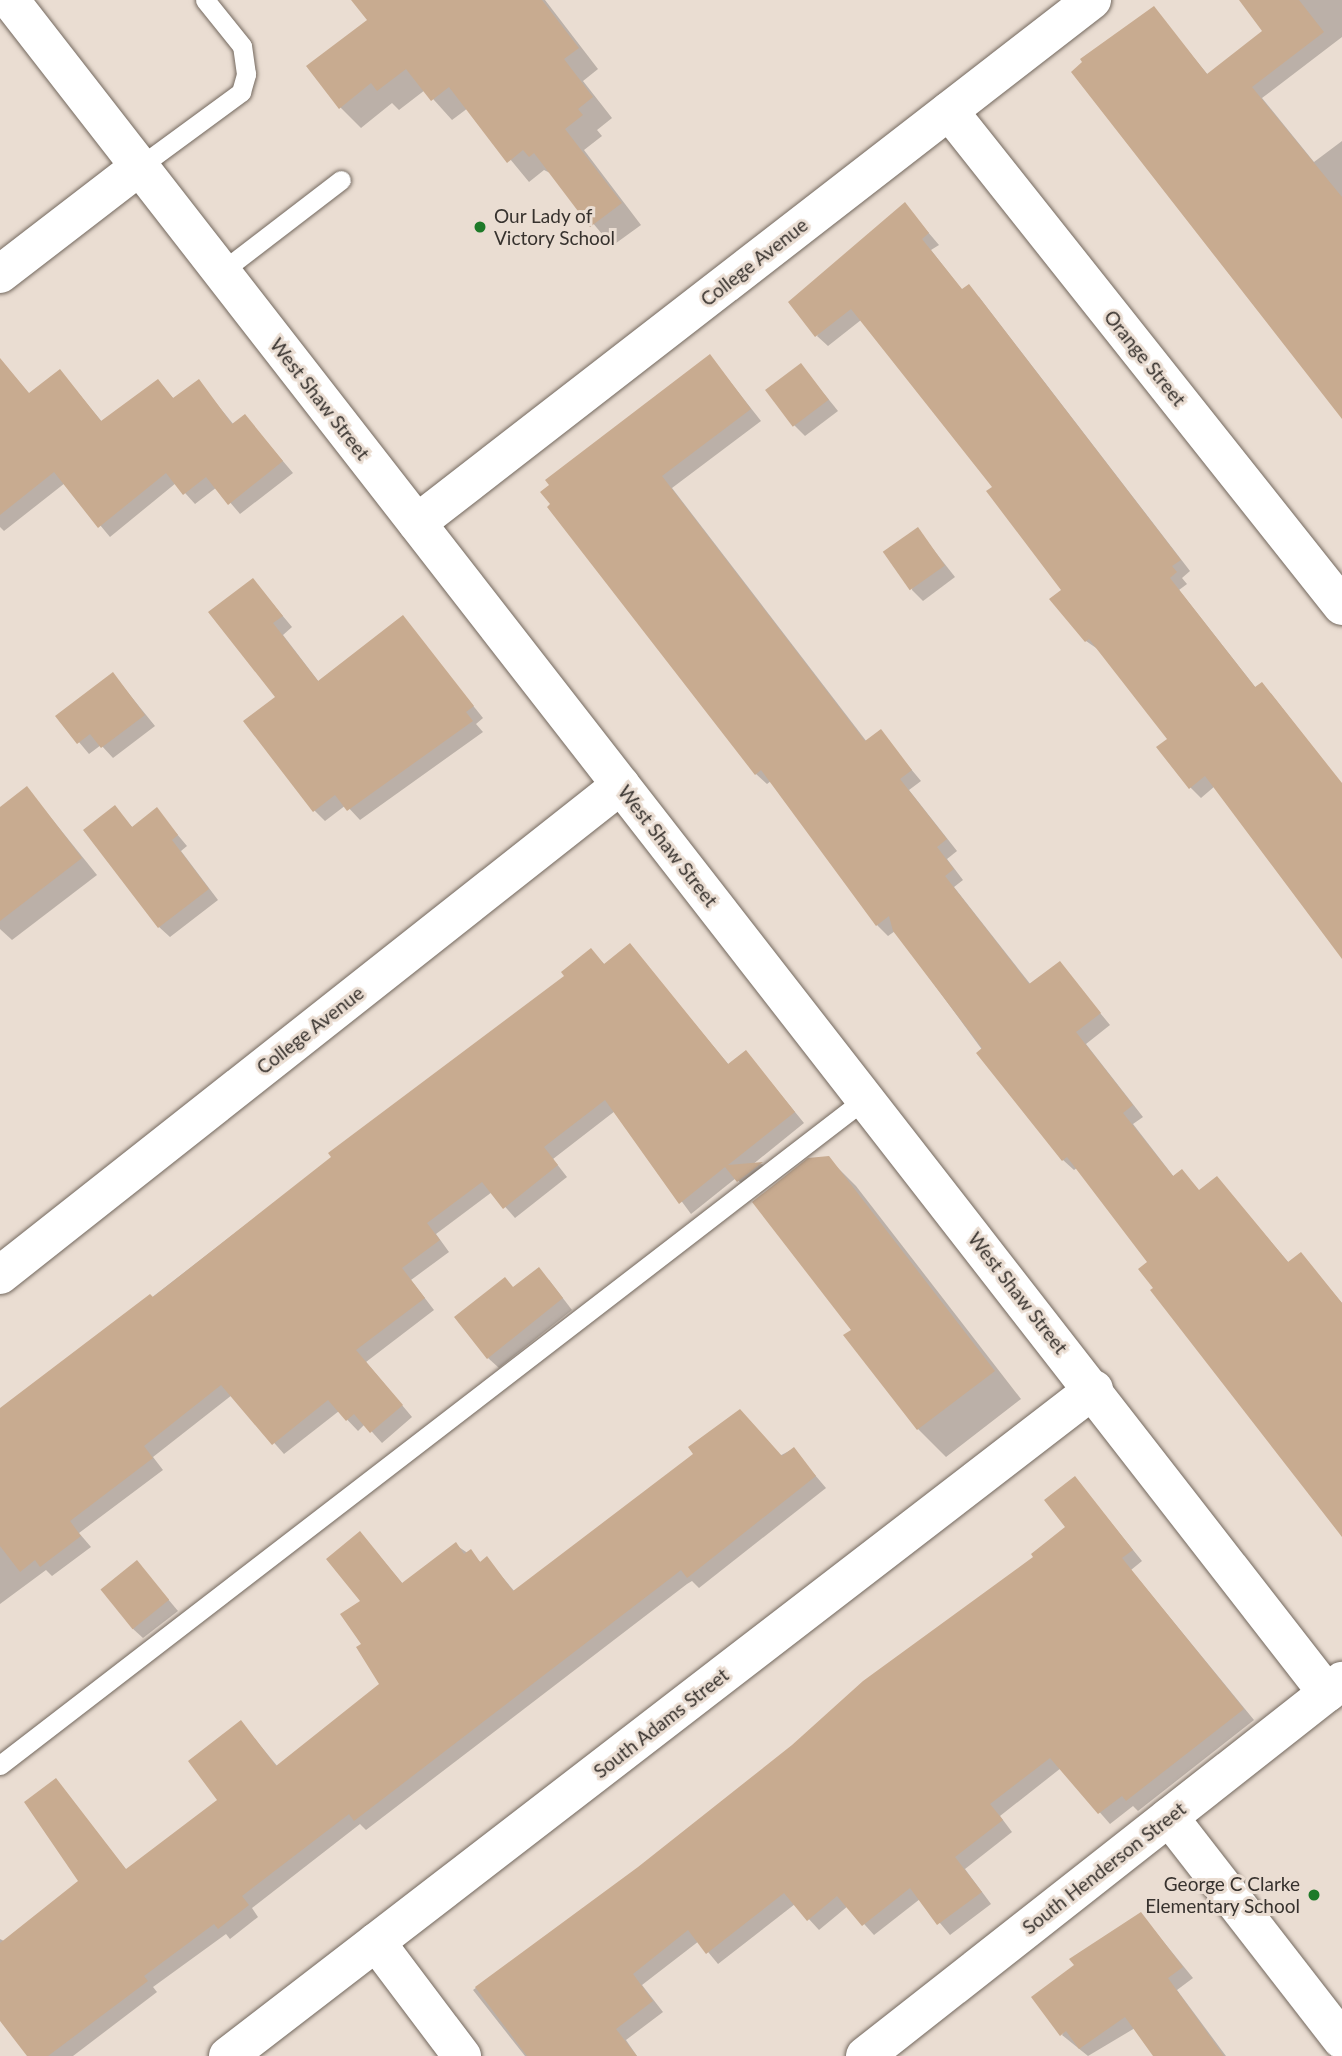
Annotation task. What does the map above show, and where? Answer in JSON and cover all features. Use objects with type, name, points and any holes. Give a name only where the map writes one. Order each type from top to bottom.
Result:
[{"type":"street","name":"West Shaw Street","points":[[10,0],[1094,1389],[1334,1687]]},
{"type":"street","name":"College Avenue","points":[[417,523],[1092,0]]},
{"type":"street","name":"Orange Street","points":[[949,111],[1342,606]]},
{"type":"street","points":[[0,274],[139,167]]},
{"type":"street","name":"College Avenue","points":[[0,1275],[621,785]]},
{"type":"street","name":"South Adams Street","points":[[228,2056],[1094,1389]]},
{"type":"street","name":"South Henderson Street","points":[[865,2056],[1334,1687]]},
{"type":"street","points":[[1169,1817],[1342,2040]]},
{"type":"street","points":[[376,1942],[462,2056]]},
{"type":"lane","points":[[139,167],[241,92],[246,74],[242,46],[205,0]]},
{"type":"lane","points":[[221,272],[341,180]]},
{"type":"lane","points":[[0,1765],[866,1098]]},
{"type":"building","points":[[351,0],[542,0],[579,48],[564,59],[593,97],[578,109],[583,115],[565,129],[622,203],[590,227],[534,153],[529,157],[523,150],[507,163],[449,87],[431,101],[406,69],[377,91],[371,83],[339,109],[306,66],[367,20]]},
{"type":"building","points":[[1239,0],[1299,0],[1324,32],[1252,87],[1342,197],[1342,419],[1071,72],[1082,62],[1080,59],[1154,6],[1207,74],[1262,31]]},
{"type":"building","points":[[905,202],[929,233],[922,239],[962,289],[969,284],[1181,560],[1172,566],[1177,572],[1170,578],[1255,687],[1262,682],[1342,783],[1342,959],[1205,776],[1189,789],[1156,747],[1167,739],[1089,639],[1085,642],[1049,599],[1061,590],[986,491],[992,487],[851,309],[815,337],[788,302]]},
{"type":"building","points":[[710,354],[751,409],[662,476],[865,741],[881,729],[912,770],[900,779],[947,839],[937,847],[954,869],[945,876],[1029,984],[1060,961],[1101,1013],[1076,1032],[1133,1105],[1123,1113],[1173,1176],[1182,1169],[1199,1190],[1217,1176],[1288,1262],[1301,1252],[1342,1303],[1342,1537],[1150,1290],[1153,1288],[1138,1269],[1147,1262],[1067,1157],[1062,1161],[976,1053],[982,1048],[893,931],[889,916],[876,926],[761,770],[755,775],[547,507],[550,504],[540,492],[549,485],[545,480]]},
{"type":"building","points":[[0,358],[29,393],[60,369],[101,421],[158,379],[173,398],[199,379],[232,424],[245,414],[283,461],[228,505],[206,477],[183,495],[166,473],[98,528],[54,472],[0,515]]},
{"type":"building","points":[[801,363],[829,400],[793,427],[765,390]]},
{"type":"building","points":[[918,527],[945,566],[910,590],[883,552]]},
{"type":"building","points":[[253,578],[283,616],[273,623],[318,681],[403,615],[474,706],[466,712],[473,721],[347,811],[335,795],[313,812],[243,721],[275,697],[208,612]]},
{"type":"building","points":[[113,672],[145,715],[101,748],[90,734],[77,744],[55,716]]},
{"type":"building","points":[[27,786],[82,858],[0,921],[0,807]]},
{"type":"building","points":[[115,805],[132,827],[157,807],[178,835],[172,840],[209,889],[158,928],[83,830]]},
{"type":"building","points":[[630,943],[728,1064],[746,1050],[795,1112],[728,1165],[763,1162],[737,1182],[725,1167],[679,1204],[605,1100],[544,1147],[558,1165],[503,1209],[482,1182],[427,1223],[440,1240],[402,1268],[425,1298],[356,1350],[403,1405],[370,1433],[354,1414],[346,1421],[328,1400],[272,1445],[221,1385],[144,1446],[153,1458],[70,1521],[81,1536],[40,1567],[35,1560],[20,1572],[0,1546],[0,1408],[150,1294],[153,1297],[331,1157],[328,1153],[564,976],[561,972],[591,948],[604,964]]},
{"type":"building","points":[[829,1156],[995,1371],[917,1430],[843,1335],[851,1330],[752,1202],[808,1158]]},
{"type":"building","points":[[539,1267],[563,1298],[487,1359],[454,1317],[505,1277],[513,1287]]},
{"type":"building","points":[[740,1409],[782,1456],[794,1447],[816,1476],[687,1578],[681,1570],[354,1821],[349,1814],[242,1896],[249,1905],[218,1929],[214,1924],[144,1976],[148,1981],[48,2056],[27,2056],[0,2021],[0,1943],[78,1881],[24,1802],[56,1778],[126,1869],[217,1800],[188,1761],[241,1720],[276,1766],[379,1684],[356,1647],[361,1644],[340,1614],[360,1601],[326,1559],[360,1531],[402,1583],[456,1542],[464,1554],[471,1549],[480,1562],[487,1556],[513,1591],[693,1454],[688,1447]]},
{"type":"building","points":[[1075,1476],[1133,1550],[1122,1558],[1244,1709],[1126,1801],[1122,1796],[1098,1814],[1050,1758],[990,1804],[1003,1820],[955,1857],[982,1892],[937,1925],[910,1888],[862,1926],[837,1896],[807,1921],[784,1893],[706,1954],[688,1930],[633,1974],[653,2001],[616,2029],[637,2056],[527,2056],[475,1987],[638,1867],[792,1745],[863,1681],[1033,1557],[1031,1554],[1065,1527],[1044,1500]]},
{"type":"building","points":[[137,1560],[169,1600],[133,1629],[100,1590]]},
{"type":"building","points":[[1141,1912],[1183,1967],[1168,1978],[1224,2056],[1153,2056],[1125,2017],[1079,2049],[1066,2031],[1060,2036],[1031,1997],[1074,1965],[1069,1959]]},
{"type":"place","name":"Our Lady of Victory School","points":[[480,227]]},
{"type":"place","name":"George C Clarke Elementary School","points":[[1314,1895]]}]
